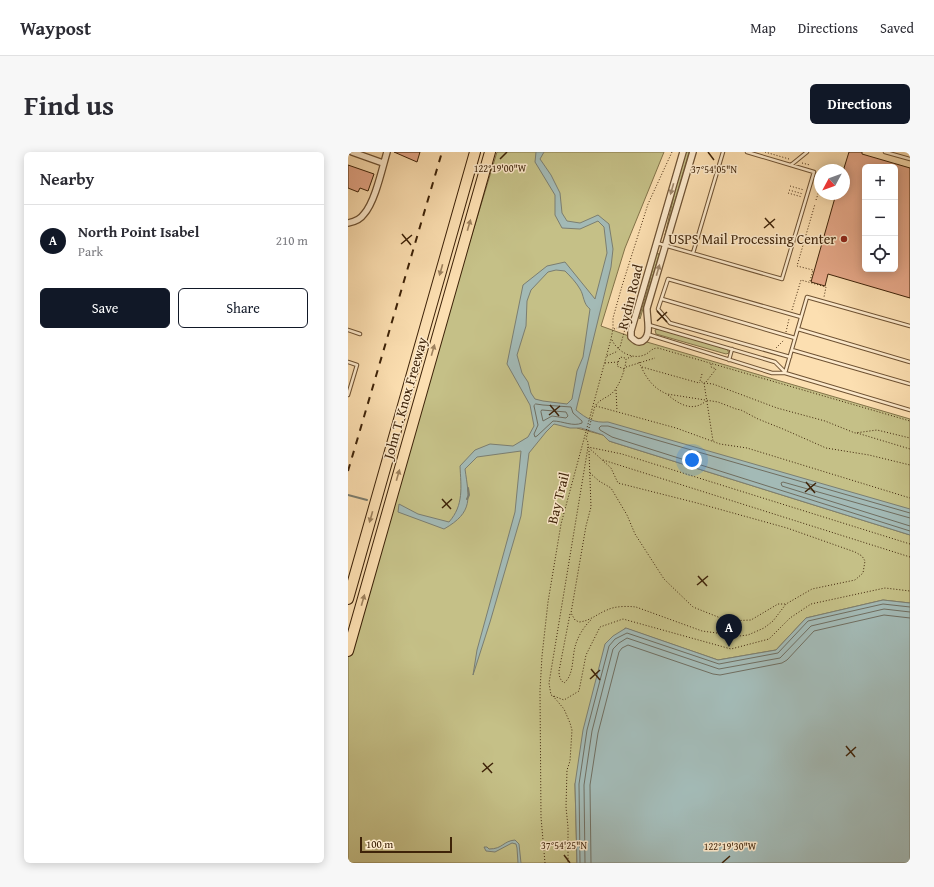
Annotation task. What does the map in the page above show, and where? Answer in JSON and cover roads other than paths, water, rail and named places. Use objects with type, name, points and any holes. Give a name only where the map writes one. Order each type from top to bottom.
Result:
[{"type":"highway","name":"John T. Knox Freeway","points":[[348,599],[475,152]]},
{"type":"highway","name":"John T. Knox Freeway","points":[[348,651],[490,152]]},
{"type":"street","points":[[352,152],[383,163]]},
{"type":"street","points":[[348,224],[356,221],[365,214],[372,200],[387,152]]},
{"type":"street","name":"Rydin Road","points":[[683,152],[657,242],[629,326],[631,336],[635,341],[642,341],[647,334],[649,324],[647,308],[693,152]]},
{"type":"lane","points":[[693,253],[723,152]]},
{"type":"lane","points":[[657,242],[782,279],[814,172],[747,152]]},
{"type":"lane","points":[[791,165],[807,152]]},
{"type":"lane","points":[[885,152],[910,159]]},
{"type":"lane","points":[[790,357],[670,324],[658,309],[668,279],[802,317]]},
{"type":"lane","points":[[785,373],[807,297],[910,326]]},
{"type":"lane","points":[[662,299],[795,338]]},
{"type":"lane","points":[[649,324],[775,362],[785,373]]},
{"type":"lane","points":[[798,329],[910,362]]},
{"type":"lane","points":[[348,330],[360,334]]},
{"type":"lane","points":[[647,334],[729,360],[772,372],[785,373],[910,409]]},
{"type":"lane","points":[[729,360],[732,349]]},
{"type":"lane","points":[[792,350],[910,384]]},
{"type":"lane","points":[[348,362],[357,365],[348,395]]},
{"type":"water","points":[[536,152],[544,152],[540,159],[551,175],[560,193],[562,213],[567,221],[580,223],[598,215],[609,224],[613,249],[611,267],[576,410],[587,418],[595,421],[608,422],[910,509],[910,535],[609,441],[603,435],[594,432],[581,428],[570,428],[554,424],[529,453],[521,516],[473,675],[477,650],[515,512],[521,451],[477,457],[465,469],[468,496],[465,510],[454,523],[444,529],[398,512],[399,504],[418,514],[449,522],[454,516],[459,502],[461,488],[460,466],[475,450],[490,444],[513,446],[528,437],[534,426],[530,405],[507,364],[523,285],[547,266],[565,262],[595,299],[607,253],[604,227],[598,221],[580,229],[562,228],[555,215],[555,195],[535,162]],"holes":[[[556,270],[565,271],[578,286],[586,305],[590,309],[583,357],[577,371],[572,399],[567,404],[535,399],[531,393],[528,382],[522,373],[517,355],[526,326],[527,301],[531,290],[548,272]]]},
{"type":"water","points":[[883,600],[910,603],[910,863],[577,863],[575,784],[583,730],[605,644],[613,636],[626,628],[718,660],[776,650],[806,618]]},
{"type":"water","points":[[515,840],[519,844],[521,863],[518,863],[516,844],[512,843],[495,852],[486,851],[484,847],[494,849]]},
{"type":"waterway","points":[[467,499],[469,495],[468,488]]},
{"type":"waterway","points":[[348,495],[367,500]]},
{"type":"railway","points":[[348,471],[442,152]]},
{"type":"place","name":"USPS Mail Processing Center","points":[[844,239]]},
{"type":"place","name":"North Point Isabel","points":[[729,647]]}]
